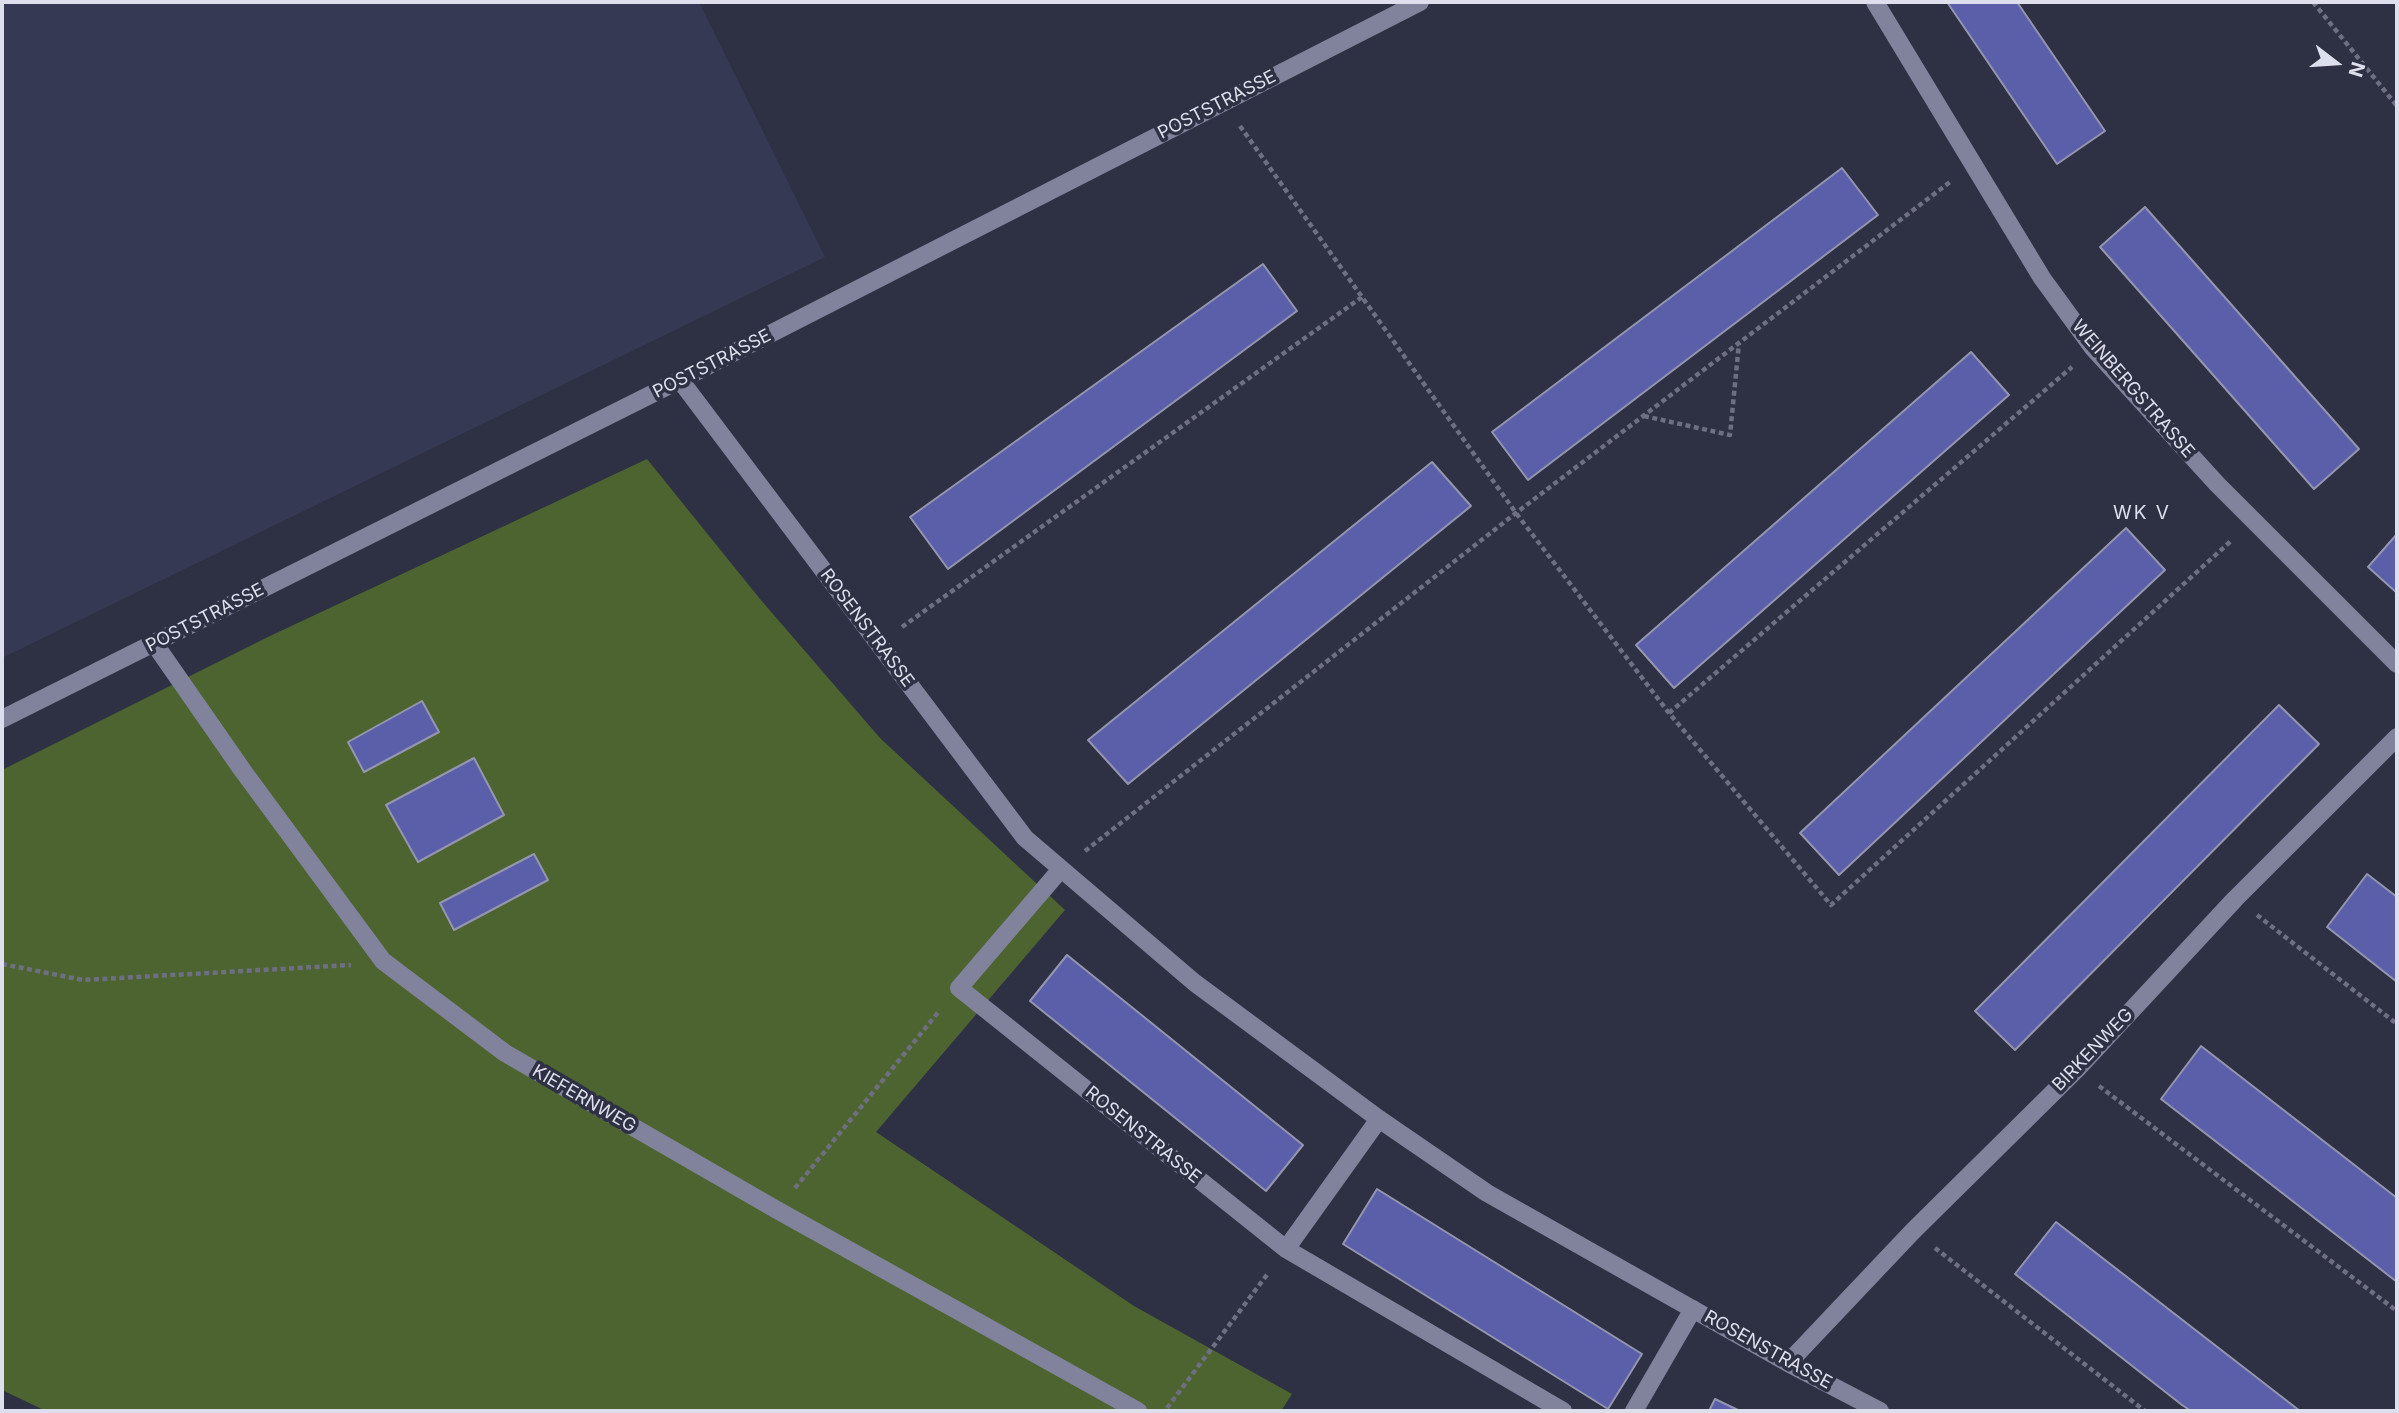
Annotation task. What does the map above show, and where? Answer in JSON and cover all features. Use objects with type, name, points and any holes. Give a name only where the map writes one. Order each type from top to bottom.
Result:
[{"type":"street","name":"POSTSTRASSE","points":[[2,719],[680,380],[1420,2]]},
{"type":"street","name":"WEINBERGSTRASSE","points":[[1875,2],[2042,278],[2093,348],[2217,484],[2397,664]]},
{"type":"street","name":"ROSENSTRASSE","points":[[680,380],[1026,838],[1061,869],[1195,983],[1378,1119],[1486,1193],[1788,1363],[1880,1411]]},
{"type":"street","name":"KIEFERNWEG","points":[[154,643],[243,771],[383,961],[505,1054],[777,1210],[1138,1411]]},
{"type":"street","name":"BIRKENWEG","points":[[1788,1363],[1913,1231],[2077,1069],[2235,899],[2397,737]]},
{"type":"street","points":[[959,988],[1061,869]]},
{"type":"street","name":"ROSENSTRASSE","points":[[959,988],[1286,1249],[1563,1411]]},
{"type":"street","points":[[1286,1249],[1378,1119]]},
{"type":"street","name":"ROSENSTRASSE","points":[[1634,1411],[1693,1309]]},
{"type":"path","points":[[2313,2],[2397,106]]},
{"type":"path","points":[[1223,102],[1516,513],[1669,713],[1831,905],[2253,520]]},
{"type":"path","points":[[1061,869],[1516,513],[1973,164]]},
{"type":"path","points":[[879,644],[1362,297]]},
{"type":"path","points":[[1644,416],[1730,435],[1739,343]]},
{"type":"path","points":[[1669,713],[2093,348]]},
{"type":"path","points":[[2235,899],[2397,1024]]},
{"type":"path","points":[[2,964],[83,980],[333,967],[383,961]]},
{"type":"path","points":[[777,1210],[959,988]]},
{"type":"path","points":[[2077,1069],[2397,1311]]},
{"type":"path","points":[[1913,1231],[2145,1411]]},
{"type":"path","points":[[1165,1411],[1286,1249]]},
{"type":"shaded area","points":[[2,2],[699,2],[825,257],[2,658]]},
{"type":"green space","points":[[647,459],[760,599],[880,738],[1065,910],[876,1132],[1134,1306],[1292,1394],[1281,1411],[46,1411],[2,1390],[2,770],[270,636]]},
{"type":"building","points":[[1947,2],[2017,2],[2105,131],[2057,164]]},
{"type":"building","points":[[1842,168],[1878,215],[1528,480],[1492,432]]},
{"type":"building","points":[[2145,207],[2359,449],[2314,489],[2100,247]]},
{"type":"building","points":[[1263,264],[1297,311],[948,569],[910,517]]},
{"type":"building","points":[[1971,352],[2009,395],[1674,688],[1636,645]]},
{"type":"building","points":[[1432,462],[1471,506],[1128,784],[1088,740]]},
{"type":"building","points":[[2126,528],[2165,570],[1839,875],[1800,833]]},
{"type":"building","points":[[2397,534],[2397,593],[2368,567]]},
{"type":"building","points":[[422,701],[439,732],[364,772],[348,742]]},
{"type":"building","points":[[2279,705],[2319,744],[2015,1050],[1975,1011]]},
{"type":"building","points":[[474,758],[504,815],[418,862],[386,805]]},
{"type":"building","points":[[534,854],[548,880],[454,930],[440,903]]},
{"type":"building","points":[[2367,874],[2397,897],[2397,982],[2327,927]]},
{"type":"building","points":[[1067,955],[1303,1145],[1266,1191],[1030,1001]]},
{"type":"building","points":[[2201,1046],[2397,1198],[2397,1282],[2161,1099]]},
{"type":"building","points":[[1377,1189],[1642,1354],[1608,1409],[1343,1244]]},
{"type":"building","points":[[2056,1222],[2300,1411],[2191,1411],[2182,1405],[2015,1274]]},
{"type":"building","points":[[1715,1399],[1740,1411],[1709,1411]]},
{"type":"district","name":"WK V","points":[[2142,513]]}]
